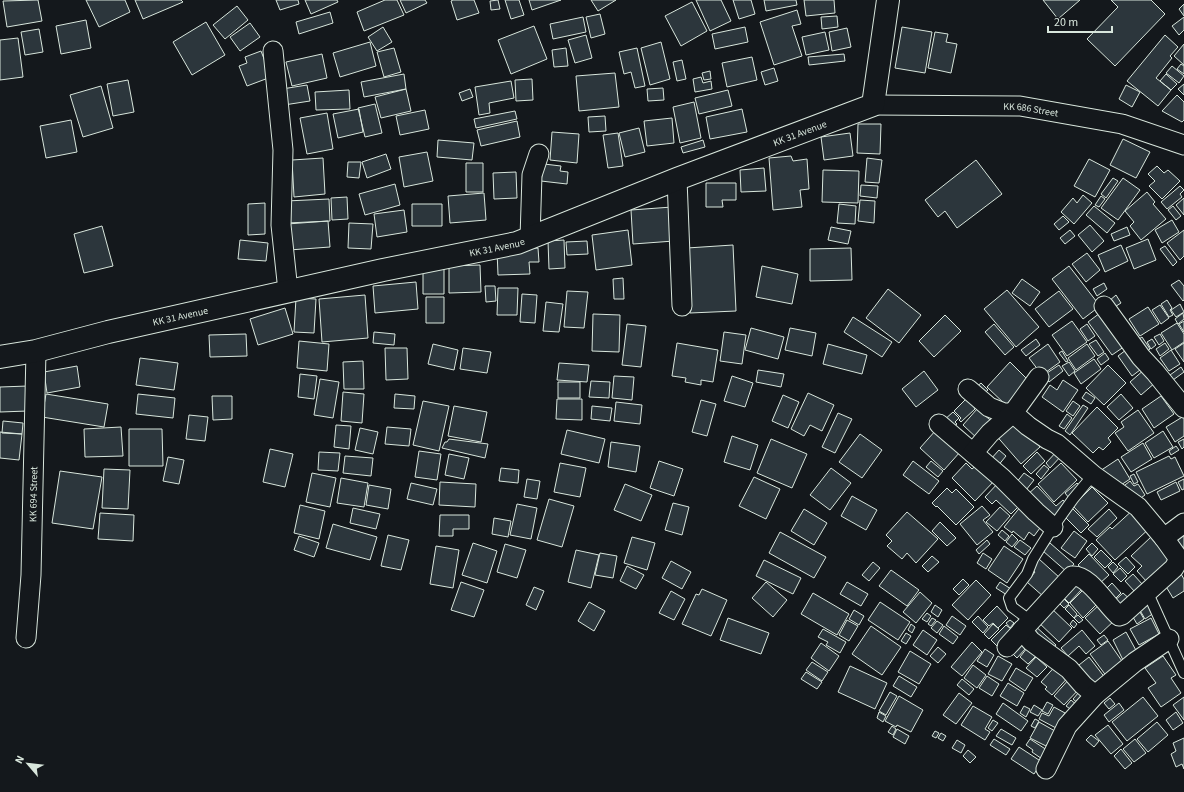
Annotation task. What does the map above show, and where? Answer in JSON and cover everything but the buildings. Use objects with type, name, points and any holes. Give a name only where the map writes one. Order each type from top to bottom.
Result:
[{"type":"street","points":[[873,105],[888,0]]},
{"type":"street","points":[[273,50],[283,150],[281,225],[288,291]]},
{"type":"street","name":"KK 686 Street","points":[[873,105],[1020,106],[1122,124],[1184,145]]},
{"type":"street","name":"KK 31 Avenue","points":[[0,357],[36,351],[108,332],[383,270],[517,243],[677,179],[873,105]]},
{"type":"street","points":[[530,238],[532,175],[539,154]]},
{"type":"street","points":[[677,179],[682,306]]},
{"type":"street","points":[[1104,306],[1141,357],[1184,408]]},
{"type":"street","name":"KK 694 Street","points":[[26,638],[31,575],[36,351]]},
{"type":"street","points":[[973,453],[990,433],[1013,413],[1038,377]]},
{"type":"street","points":[[968,389],[989,406],[1004,413],[1013,413],[1028,426],[1057,444],[1093,475],[1138,507],[1164,538],[1179,559],[1174,568],[1146,591],[1122,615],[1119,616],[1090,584],[1077,575],[1072,576],[1007,647]]},
{"type":"street","points":[[938,424],[1002,478],[1036,512],[1054,527]]},
{"type":"street","points":[[1164,538],[1184,523]]},
{"type":"street","points":[[1026,626],[1031,641],[1069,669],[1094,695]]},
{"type":"street","points":[[1046,770],[1067,726],[1094,695],[1135,662],[1169,639]]},
{"type":"lane","points":[[1026,626],[1012,607],[1009,598],[1027,574],[1033,559],[1073,499],[1093,475]]},
{"type":"lane","points":[[1146,591],[1184,673]]}]
